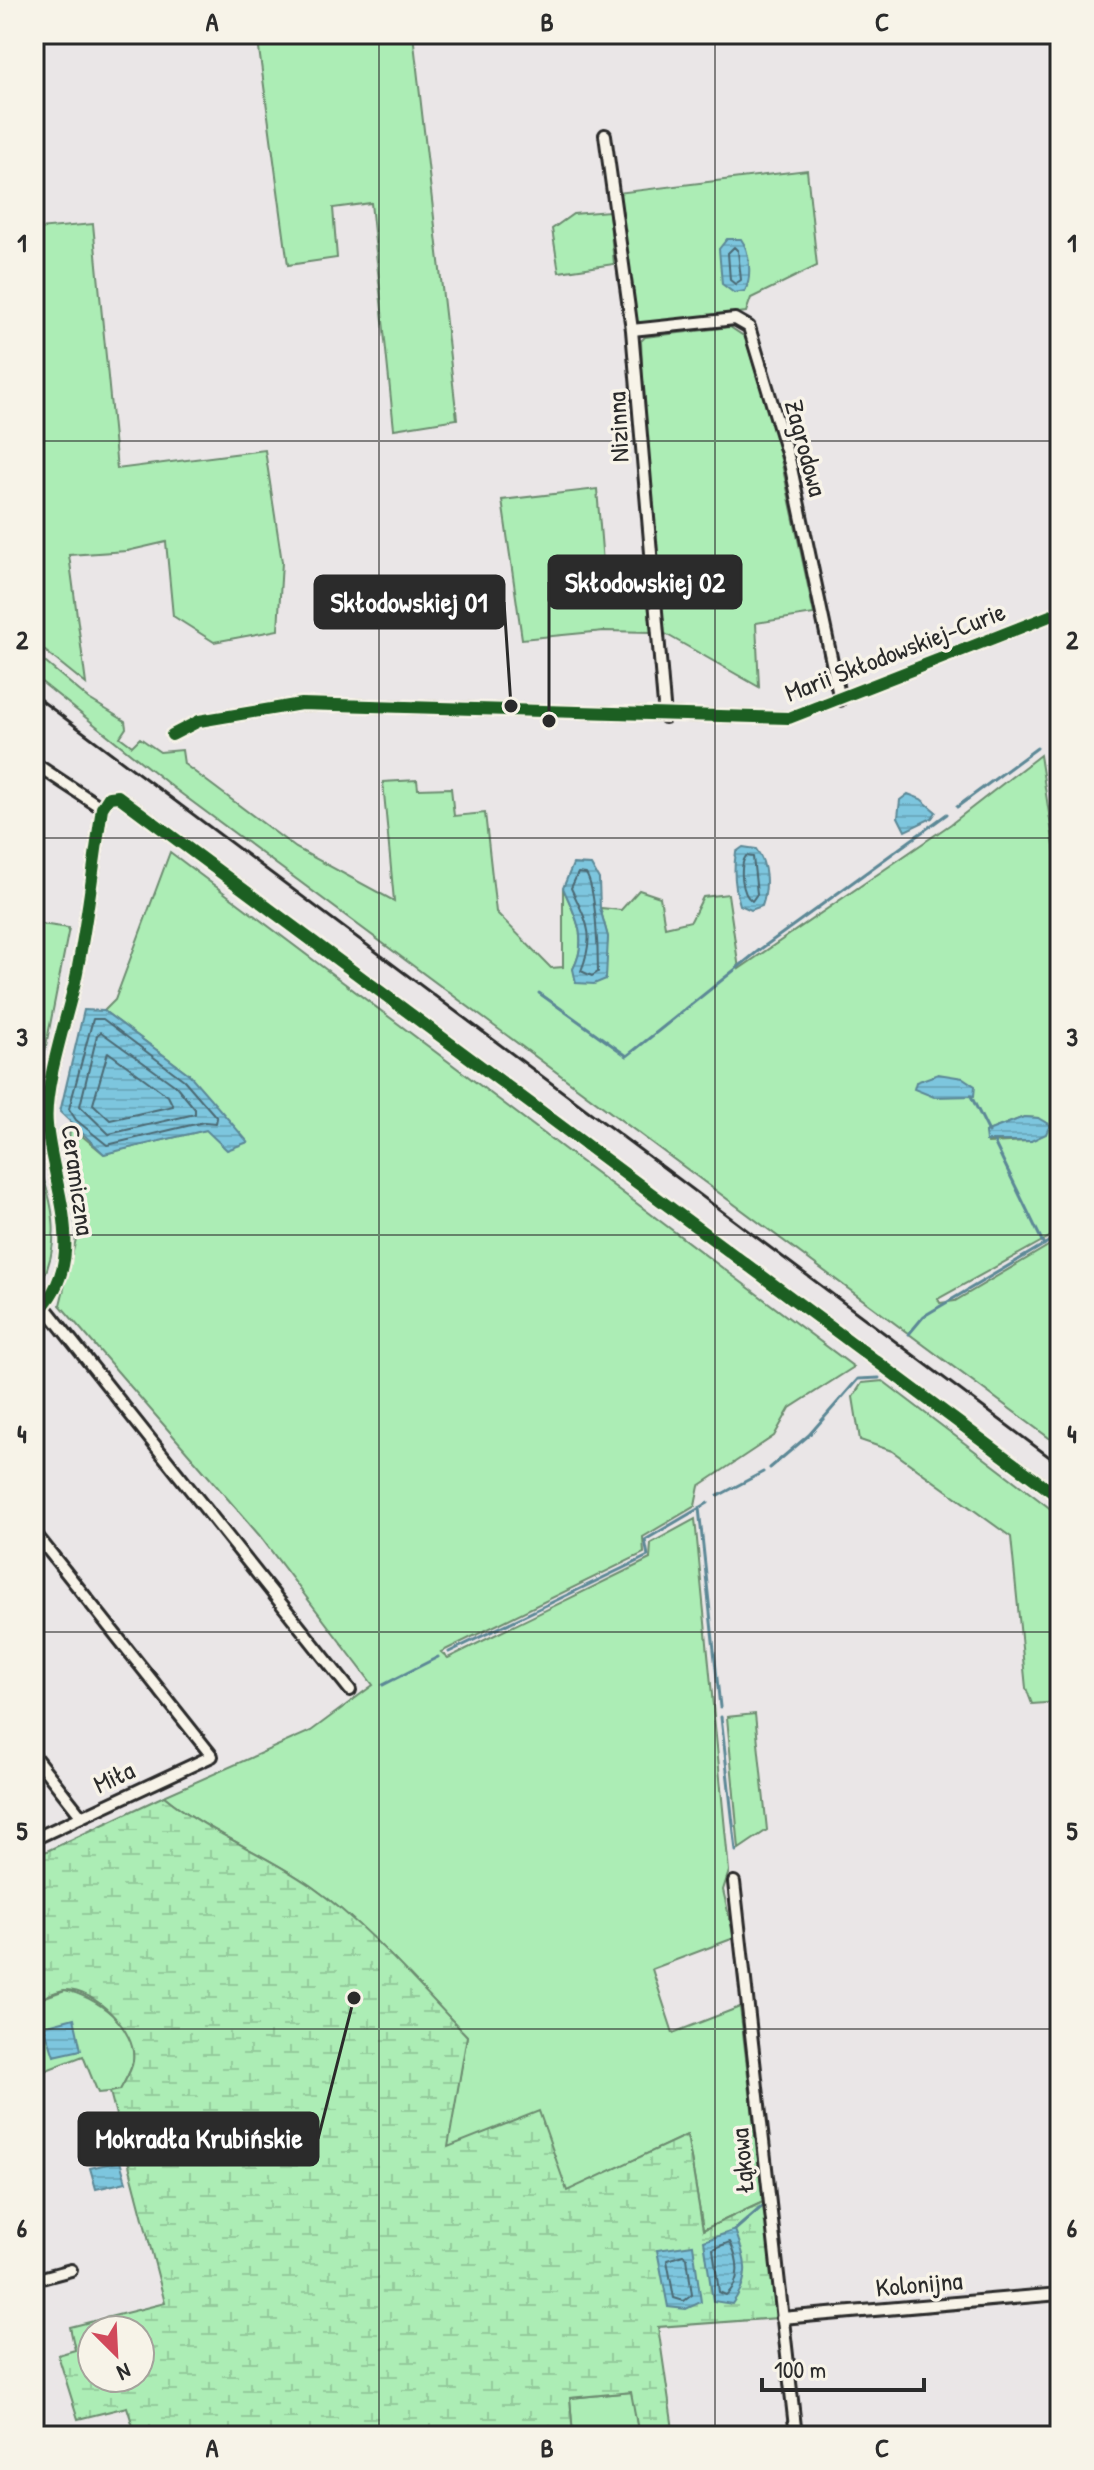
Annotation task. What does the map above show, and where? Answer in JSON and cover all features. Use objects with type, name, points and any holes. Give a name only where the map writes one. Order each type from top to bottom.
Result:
[{"type":"street","name":"Nizinna","points":[[605,135],[632,330],[665,717]]},
{"type":"street","name":"Zagrodowa","points":[[632,330],[735,319],[749,327],[790,463],[840,700]]},
{"type":"street","name":"Marii Skłodowskiej-Curie","points":[[172,735],[199,721],[301,704],[665,717],[789,718],[1060,612]]},
{"type":"street","points":[[34,763],[102,808],[112,796],[129,801],[393,1003],[1060,1498]]},
{"type":"street","name":"Ceramiczna","points":[[34,1315],[44,1306],[60,1273],[67,1245],[66,1218],[46,1122],[80,953],[102,808]]},
{"type":"street","points":[[44,1306],[350,1690]]},
{"type":"street","name":"Miła","points":[[34,1532],[212,1756],[34,1839]]},
{"type":"street","points":[[34,1756],[82,1817]]},
{"type":"street","name":"Łąkowa","points":[[734,1882],[750,2003],[796,2436]]},
{"type":"street","points":[[34,2280],[71,2270]]},
{"type":"street","name":"Kolonijna","points":[[782,2318],[1060,2294]]},
{"type":"green space","points":[[257,34],[413,34],[457,419],[394,429],[371,203],[333,208],[337,258],[288,265]]},
{"type":"green space","points":[[807,170],[817,266],[751,298],[746,312],[643,324],[636,320],[617,193]]},
{"type":"green space","points":[[34,191],[38,229],[93,224],[117,469],[265,450],[282,562],[278,630],[214,642],[173,616],[166,542],[127,551],[69,555],[86,684],[34,642]]},
{"type":"green space","points":[[609,211],[614,264],[559,272],[552,229],[573,214]]},
{"type":"green space","points":[[730,327],[745,337],[777,441],[814,614],[756,623],[759,687],[662,632],[660,605],[663,602],[659,592],[646,463],[641,341],[645,337]]},
{"type":"green space","points":[[597,489],[603,563],[644,559],[651,632],[604,631],[522,639],[502,500]]},
{"type":"green space","points":[[34,653],[89,699],[125,721],[126,728],[120,737],[132,746],[140,738],[160,752],[182,750],[184,764],[296,848],[394,901],[383,782],[417,780],[418,789],[451,788],[454,816],[485,813],[496,912],[551,968],[563,967],[563,888],[579,928],[580,948],[573,969],[606,956],[608,937],[600,908],[621,910],[639,890],[660,897],[665,927],[691,921],[703,897],[728,894],[739,969],[951,824],[1040,755],[1060,885],[1060,1231],[938,1299],[940,1303],[955,1301],[1060,1239],[1060,1446],[175,789],[34,676]],"holes":[[[1024,1117],[1038,1118],[1031,1141],[988,1143],[985,1132]]]},
{"type":"green space","points":[[170,852],[854,1367],[790,1408],[774,1436],[699,1486],[695,1506],[643,1537],[644,1553],[441,1652],[448,1658],[650,1559],[651,1543],[695,1519],[729,1871],[723,1890],[734,1938],[652,1969],[673,2033],[740,2007],[763,2202],[703,2230],[687,2135],[567,2192],[447,2147],[467,2036],[392,1957],[332,1902],[293,1874],[199,1821],[164,1796],[311,1731],[373,1685],[259,1535],[60,1305],[77,1235],[68,1163],[70,1126],[104,1154],[206,1130],[189,1074],[104,1011],[115,1000]]},
{"type":"green space","points":[[34,923],[69,928],[44,1056],[34,1055]]},
{"type":"green space","points":[[34,1156],[48,1191],[54,1226],[50,1260],[34,1295]]},
{"type":"green space","points":[[883,1381],[1060,1516],[1060,1702],[1032,1704],[1026,1688],[1011,1537],[892,1451],[860,1440],[853,1397],[862,1383]]},
{"type":"green space","points":[[755,1714],[767,1830],[739,1849],[727,1717]]},
{"type":"green space","points":[[164,1796],[199,1821],[293,1874],[332,1902],[373,1938],[467,2036],[448,2147],[539,2111],[567,2191],[687,2135],[703,2230],[763,2202],[778,2318],[658,2327],[674,2436],[639,2436],[631,2392],[570,2398],[573,2436],[136,2436],[127,2407],[78,2419],[58,2355],[75,2350],[70,2327],[76,2325],[76,2394],[156,2394],[156,2314],[121,2314],[165,2303],[110,2092],[120,2090],[131,2069],[133,2050],[129,2037],[112,2014],[76,1991],[64,1990],[34,2001],[34,1857]]},
{"type":"green space","points":[[65,1990],[101,2006],[129,2036],[133,2062],[120,2091],[98,2093],[83,2056],[44,2071],[34,2052],[34,2001]]},
{"type":"green space","points":[[632,2392],[639,2436],[573,2436],[570,2398]]},
{"type":"water","points":[[727,239],[741,239],[746,250],[749,272],[745,291],[734,293],[722,284],[719,249]]},
{"type":"water","points":[[908,794],[921,799],[936,812],[932,818],[905,831],[898,817],[900,800]]},
{"type":"water","points":[[743,847],[756,849],[766,877],[762,906],[751,910],[740,905],[736,886],[736,852]]},
{"type":"water","points":[[573,864],[591,865],[599,879],[600,908],[608,937],[606,979],[594,984],[576,983],[573,969],[580,948],[579,928],[563,888]]},
{"type":"water","points":[[84,1010],[104,1011],[189,1074],[248,1142],[227,1150],[206,1130],[104,1154],[60,1112]]},
{"type":"water","points":[[938,1074],[963,1078],[975,1086],[974,1096],[934,1097],[914,1089],[916,1082]]},
{"type":"water","points":[[1024,1117],[1038,1118],[1050,1125],[1046,1134],[1031,1141],[986,1141],[985,1132]]},
{"type":"water","points":[[74,2018],[81,2050],[54,2056],[44,2026]]},
{"type":"water","points":[[120,2161],[126,2182],[96,2189],[90,2168]]},
{"type":"water","points":[[735,2230],[744,2260],[745,2276],[732,2304],[713,2301],[704,2241]]},
{"type":"water","points":[[693,2245],[701,2302],[686,2309],[668,2307],[657,2250]]},
{"type":"waterway","points":[[1049,741],[1060,740]]},
{"type":"waterway","points":[[957,807],[1037,748]]},
{"type":"waterway","points":[[539,993],[627,1056],[762,948],[947,814]]},
{"type":"waterway","points":[[971,1096],[989,1132]]},
{"type":"waterway","points":[[994,1142],[1044,1245]]},
{"type":"waterway","points":[[909,1334],[924,1316],[1060,1235]]},
{"type":"waterway","points":[[770,1468],[809,1435],[858,1379],[879,1378]]},
{"type":"waterway","points":[[718,1496],[763,1472]]},
{"type":"waterway","points":[[449,1652],[648,1556],[645,1540],[708,1503]]},
{"type":"waterway","points":[[699,1508],[720,1707]]},
{"type":"waterway","points":[[383,1685],[438,1657]]},
{"type":"waterway","points":[[721,1717],[736,1851]]},
{"type":"waterway","points":[[740,1886],[747,1956]]},
{"type":"waterway","points":[[735,2230],[765,2204]]},
{"type":"railway","points":[[34,695],[1060,1465]]},
{"type":"cycle path","points":[[172,735],[199,721],[301,704],[789,718],[1060,612]]},
{"type":"cycle path","points":[[34,1315],[51,1295],[61,1272],[65,1249],[61,1200],[47,1125],[48,1093],[79,961],[102,808],[109,797],[118,796],[1060,1498]]},
{"type":"place","name":"Skłodowskiej 01","points":[[511,706]]},
{"type":"place","name":"Skłodowskiej 02","points":[[549,721]]},
{"type":"place","name":"Mokradła Krubińskie","points":[[354,1998]]}]
